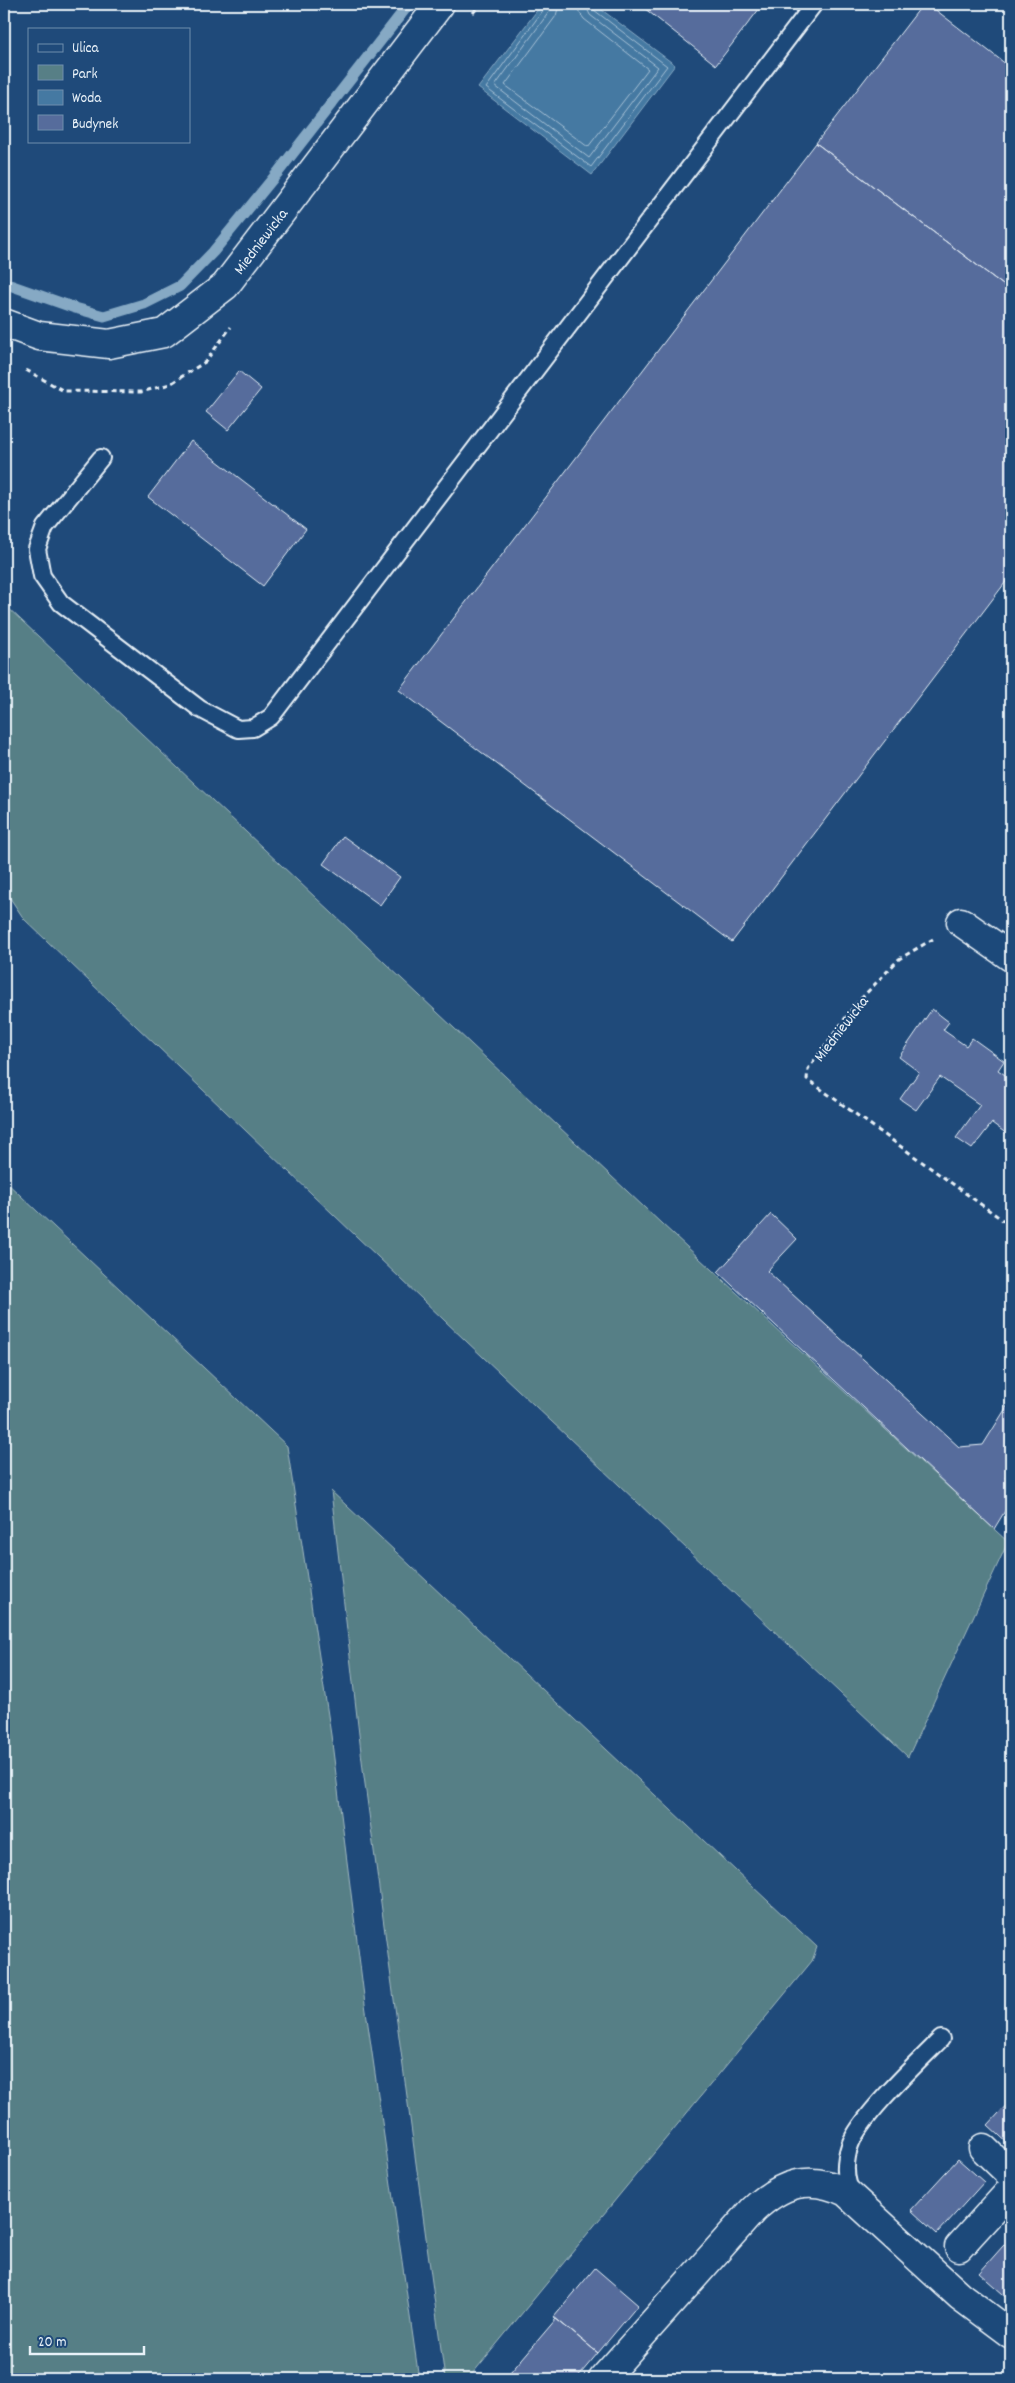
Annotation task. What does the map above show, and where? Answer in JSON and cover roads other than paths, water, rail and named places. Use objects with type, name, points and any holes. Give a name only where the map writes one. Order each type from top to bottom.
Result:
[{"type":"street","name":"Miedniewicka","points":[[4,323],[39,336],[110,344],[164,333],[225,286],[440,4]]},
{"type":"street","points":[[961,922],[1011,957]]},
{"type":"street","points":[[983,2148],[1011,2175]]},
{"type":"street","points":[[603,2379],[746,2218],[769,2196],[797,2183],[816,2182],[838,2187],[854,2197],[954,2290],[1011,2334]]},
{"type":"street","points":[[959,2247],[1011,2190]]},
{"type":"lane","points":[[101,458],[45,527],[37,550],[42,576],[61,603],[200,709],[238,729],[253,728],[271,717],[814,4]]},
{"type":"lane","points":[[854,2197],[848,2185],[846,2172],[852,2141],[868,2117],[941,2038]]},
{"type":"water","points":[[542,4],[594,4],[675,65],[592,175],[478,88]]},
{"type":"waterway","points":[[4,283],[104,316],[144,304],[180,286],[213,252],[279,171],[409,4]]}]
